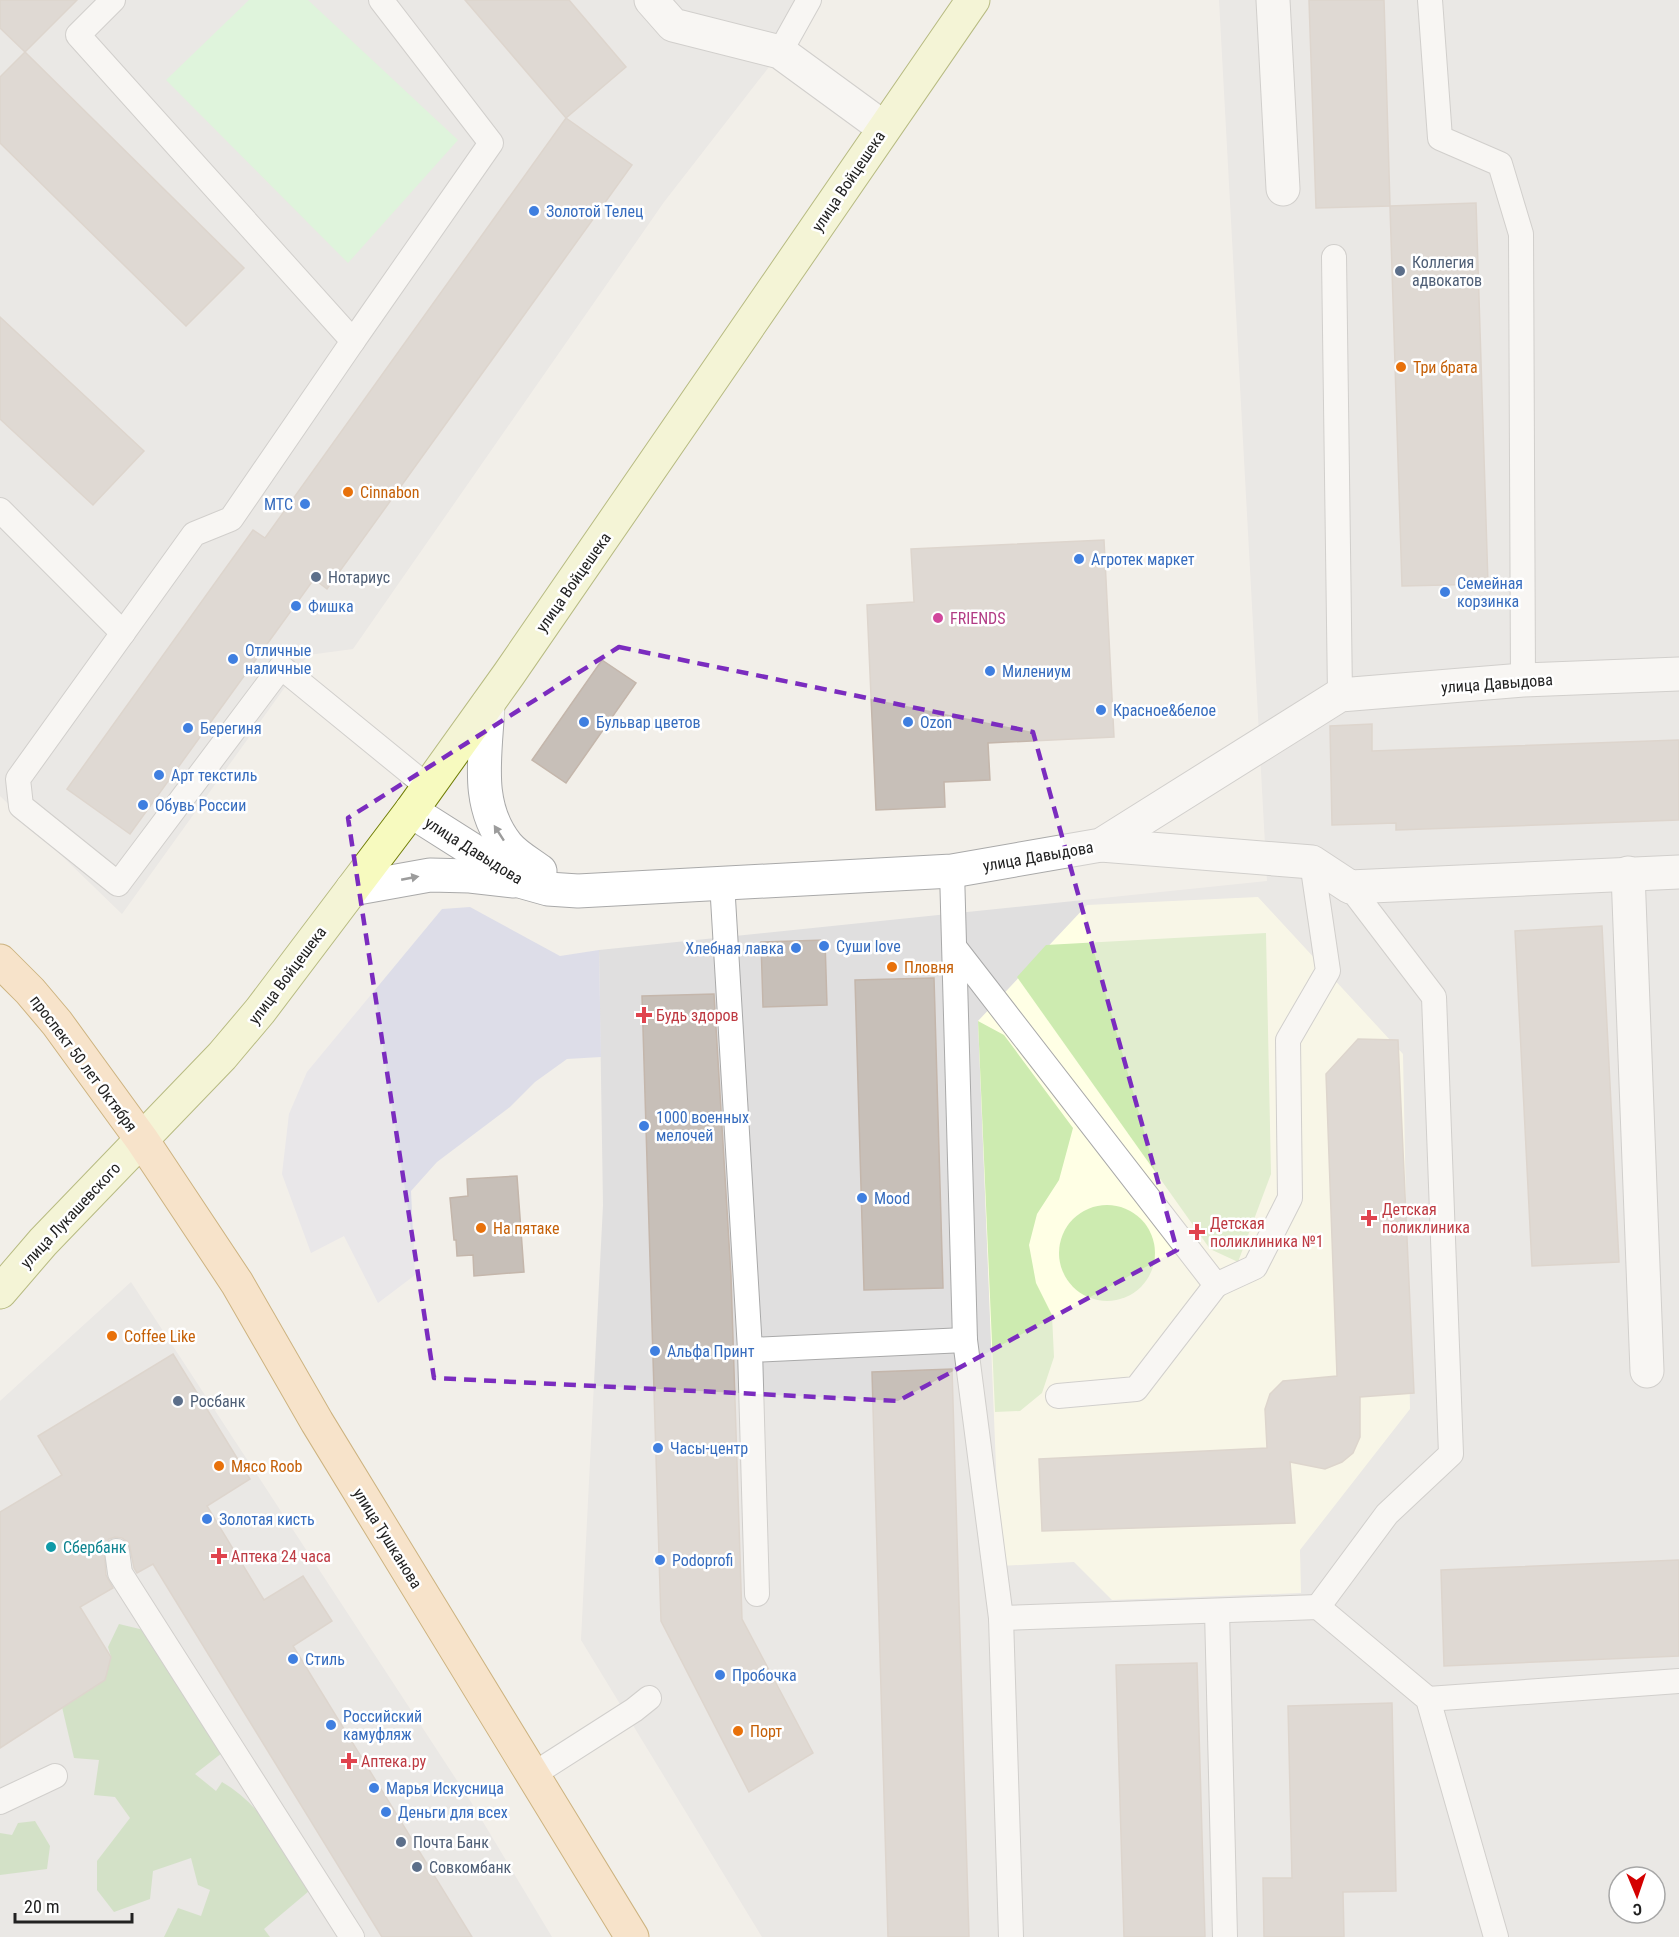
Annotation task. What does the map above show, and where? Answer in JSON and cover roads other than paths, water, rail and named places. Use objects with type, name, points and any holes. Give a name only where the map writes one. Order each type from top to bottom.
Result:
[{"type":"main road","name":"улица Войцешека","points":[[142,1140],[222,1056],[260,1011],[419,799],[488,704],[973,0]]},
{"type":"main road","name":"проспект 50 лет Октября","points":[[0,961],[57,1023],[142,1140]]},
{"type":"main road","name":"улица Лукашевского","points":[[0,1292],[44,1242],[142,1140]]},
{"type":"main road","name":"улица Тушканова","points":[[142,1140],[237,1283],[317,1422],[632,1937]]},
{"type":"street","points":[[651,0],[673,25],[780,52],[884,128]]},
{"type":"street","points":[[1273,0],[1282,189]]},
{"type":"street","name":"улица Давыдова","points":[[419,799],[523,882],[548,889],[578,891],[952,871],[1101,845],[1340,695],[1523,680],[1679,674]]},
{"type":"street","points":[[488,704],[484,791],[491,820],[508,846],[554,883],[578,891]]},
{"type":"street","points":[[1101,845],[1312,862],[1350,887],[1679,872]]},
{"type":"street","points":[[1628,873],[1647,1371]]},
{"type":"street","points":[[352,889],[430,875],[470,876],[523,882]]},
{"type":"lane","points":[[113,0],[78,35],[353,341]]},
{"type":"lane","points":[[381,0],[491,143],[231,519],[194,534],[18,779],[21,806],[118,884],[281,667],[419,799]]},
{"type":"lane","points":[[780,52],[810,0]]},
{"type":"lane","points":[[1430,0],[1440,138],[1500,164],[1521,234],[1523,680]]},
{"type":"lane","points":[[1334,257],[1340,695]]},
{"type":"lane","points":[[0,510],[123,633]]},
{"type":"lane","points":[[1058,1396],[1136,1389],[1216,1285],[1255,1267],[1290,1198],[1288,1040],[1328,970],[1312,862]]},
{"type":"lane","points":[[952,871],[965,1340],[1001,1618],[1011,1937]]},
{"type":"lane","points":[[722,882],[750,1350],[757,1594]]},
{"type":"lane","points":[[1318,1607],[1387,1514],[1451,1454],[1434,997],[1350,887]]},
{"type":"lane","points":[[955,948],[1216,1285]]},
{"type":"lane","points":[[750,1350],[965,1340]]},
{"type":"lane","points":[[117,1551],[120,1573],[352,1937]]},
{"type":"lane","points":[[1001,1618],[1318,1607],[1428,1699],[1496,1937]]},
{"type":"lane","points":[[1217,1611],[1225,1937]]},
{"type":"lane","points":[[1428,1699],[1679,1681]]},
{"type":"lane","points":[[534,1774],[649,1698]]},
{"type":"lane","points":[[0,1802],[55,1776]]},
{"type":"place","name":"Золотой Телец","points":[[534,211]]},
{"type":"place","name":"Коллегия адвокатов","points":[[1400,271]]},
{"type":"place","name":"Три брата","points":[[1401,367]]},
{"type":"place","name":"Cinnabon","points":[[348,492]]},
{"type":"place","name":"МТС","points":[[305,504]]},
{"type":"place","name":"Агротек маркет","points":[[1079,559]]},
{"type":"place","name":"Нотариус","points":[[316,577]]},
{"type":"place","name":"Семейная корзинка","points":[[1445,592]]},
{"type":"place","name":"Фишка","points":[[296,606]]},
{"type":"place","name":"FRIENDS","points":[[938,618]]},
{"type":"place","name":"Отличные наличные","points":[[233,659]]},
{"type":"place","name":"Милениум","points":[[990,671]]},
{"type":"place","name":"Красное&белое","points":[[1101,710]]},
{"type":"place","name":"Бульвар цветов","points":[[584,722]]},
{"type":"place","name":"Ozon","points":[[908,722]]},
{"type":"place","name":"Берегиня","points":[[188,728]]},
{"type":"place","name":"Арт текстиль","points":[[159,775]]},
{"type":"place","name":"Обувь России","points":[[143,805]]},
{"type":"place","name":"Суши love","points":[[824,946]]},
{"type":"place","name":"Хлебная лавка","points":[[796,948]]},
{"type":"place","name":"Пловня","points":[[892,967]]},
{"type":"place","name":"Будь здоров","points":[[644,1015]]},
{"type":"place","name":"1000 военных мелочей","points":[[644,1126]]},
{"type":"place","name":"Mood","points":[[862,1198]]},
{"type":"place","name":"Детская поликлиника","points":[[1369,1218]]},
{"type":"place","name":"На пятаке","points":[[481,1228]]},
{"type":"place","name":"Детская поликлиника №1","points":[[1197,1232]]},
{"type":"place","name":"Coffee Like","points":[[112,1336]]},
{"type":"place","name":"Альфа Принт","points":[[655,1351]]},
{"type":"place","name":"Росбанк","points":[[178,1401]]},
{"type":"place","name":"Часы-центр","points":[[658,1448]]},
{"type":"place","name":"Мясо Roob","points":[[219,1466]]},
{"type":"place","name":"Золотая кисть","points":[[207,1519]]},
{"type":"place","name":"Сбербанк","points":[[51,1547]]},
{"type":"place","name":"Аптека 24 часа","points":[[219,1556]]},
{"type":"place","name":"Podoprofi","points":[[660,1560]]},
{"type":"place","name":"Стиль","points":[[293,1659]]},
{"type":"place","name":"Пробочка","points":[[720,1675]]},
{"type":"place","name":"Российский камуфляж","points":[[331,1725]]},
{"type":"place","name":"Порт","points":[[738,1731]]},
{"type":"place","name":"Аптека.ру","points":[[349,1761]]},
{"type":"place","name":"Марья Искусница","points":[[374,1788]]},
{"type":"place","name":"Деньги для всех","points":[[386,1812]]},
{"type":"place","name":"Почта Банк","points":[[401,1842]]},
{"type":"place","name":"Совкомбанк","points":[[417,1867]]}]
